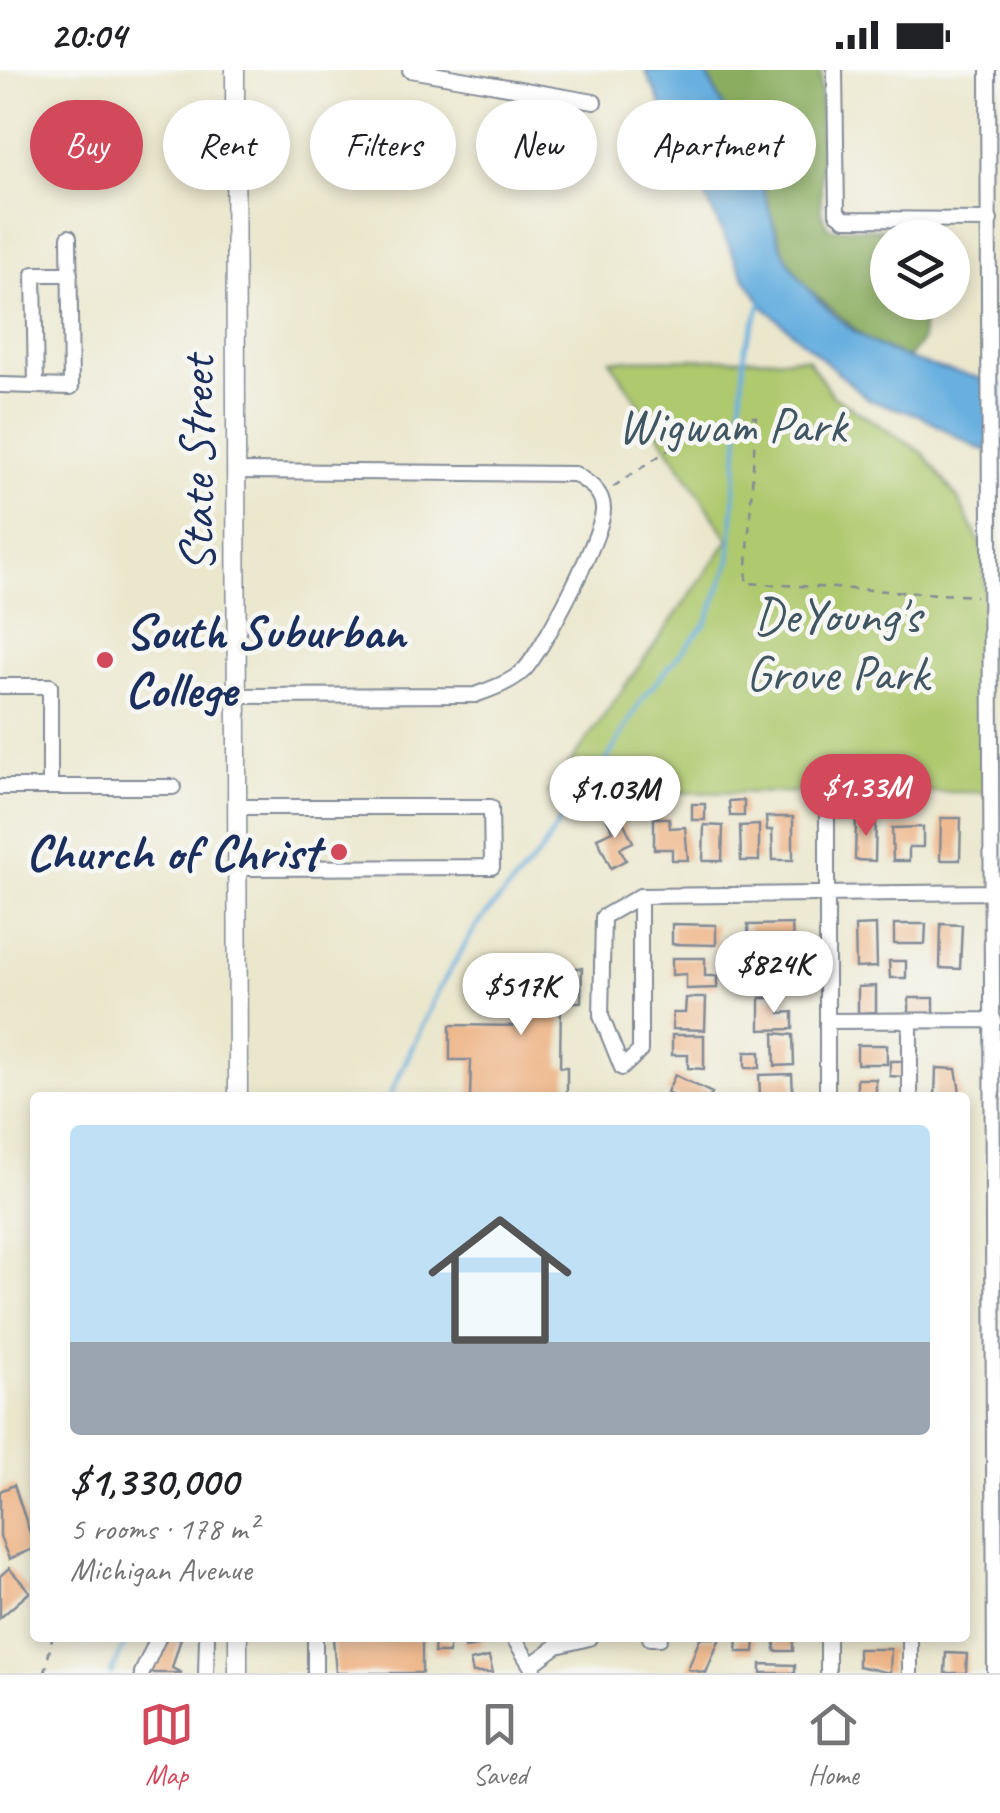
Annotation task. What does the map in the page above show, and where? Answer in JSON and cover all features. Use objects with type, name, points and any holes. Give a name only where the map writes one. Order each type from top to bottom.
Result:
[{"type":"main road","name":"State Street","points":[[235,70],[238,1092]]},
{"type":"main road","points":[[238,1642],[238,1673]]},
{"type":"street","points":[[410,70],[582,100]]},
{"type":"street","points":[[835,70],[834,206],[845,218],[990,220]]},
{"type":"street","points":[[988,70],[995,161],[990,220],[995,1673]]},
{"type":"street","points":[[0,385],[71,388],[70,238]]},
{"type":"street","points":[[36,386],[34,274],[70,274]]},
{"type":"street","points":[[236,696],[475,695],[496,687],[525,670],[598,542],[603,508],[598,490],[575,474],[237,471]]},
{"type":"street","points":[[0,686],[50,686],[50,786]]},
{"type":"street","points":[[0,786],[172,787]]},
{"type":"street","points":[[827,801],[827,1092]]},
{"type":"street","points":[[237,807],[492,807],[492,867],[238,868]]},
{"type":"street","points":[[640,896],[640,1050],[622,1068],[601,1016],[601,936],[603,917],[640,896],[994,892]]},
{"type":"street","points":[[827,1021],[994,1020]]},
{"type":"street","points":[[910,1021],[910,1092]]},
{"type":"street","points":[[142,1673],[156,1642]]},
{"type":"street","points":[[206,1642],[206,1673]]},
{"type":"street","points":[[314,1673],[315,1642]]},
{"type":"street","points":[[516,1642],[533,1669],[557,1646],[573,1642]]},
{"type":"street","points":[[828,1642],[828,1673]]},
{"type":"street","points":[[910,1642],[910,1673]]},
{"type":"path","points":[[600,496],[717,418],[756,416],[746,584],[993,597]]},
{"type":"path","points":[[45,1673],[51,1642]]},
{"type":"green space","points":[[705,70],[821,70],[821,212],[828,228],[870,229],[870,320],[922,320],[922,341],[907,359],[867,340],[805,286],[784,254],[763,190],[816,190],[816,100],[720,100]]},
{"type":"green space","name":"DeYoung's Grove Park","points":[[807,358],[832,395],[923,453],[958,499],[984,551],[986,792],[549,793],[729,540],[610,360]]},
{"type":"water","points":[[645,70],[705,70],[719,100],[659,100]]},
{"type":"water","points":[[702,190],[763,190],[784,253],[800,278],[833,314],[869,341],[902,357],[1000,384],[1000,454],[976,447],[919,415],[869,400],[765,308],[743,275]]},
{"type":"building","points":[[744,800],[744,816],[730,816],[729,801]]},
{"type":"building","points":[[692,804],[705,804],[705,820],[692,820]]},
{"type":"building","points":[[619,813],[633,842],[620,848],[626,860],[611,868],[597,838],[613,831],[607,819]]},
{"type":"building","points":[[766,817],[793,817],[793,860],[773,860],[772,830],[767,830]]},
{"type":"building","points":[[856,817],[876,817],[875,861],[855,860]]},
{"type":"building","points":[[654,818],[669,818],[670,828],[685,827],[688,860],[672,860],[672,849],[654,849]]},
{"type":"building","points":[[941,818],[961,818],[960,860],[940,860]]},
{"type":"building","points":[[704,825],[723,826],[722,861],[703,861]]},
{"type":"building","points":[[759,825],[759,861],[741,861],[740,826]]},
{"type":"building","points":[[923,827],[923,847],[909,847],[909,861],[893,861],[892,828]]},
{"type":"building","points":[[672,924],[716,925],[716,945],[672,944]]},
{"type":"building","points":[[792,924],[793,944],[749,945],[748,925]]},
{"type":"building","points":[[894,924],[926,924],[925,944],[894,944]]},
{"type":"building","points":[[941,924],[962,925],[960,969],[940,968]]},
{"type":"building","points":[[876,925],[877,967],[856,968],[855,926]]},
{"type":"building","points":[[760,957],[793,957],[793,973],[780,974],[780,989],[760,989]]},
{"type":"building","points":[[672,958],[705,958],[705,976],[717,976],[717,988],[686,989],[686,974],[672,975]]},
{"type":"building","points":[[889,961],[906,961],[906,978],[890,978]]},
{"type":"building","points":[[503,967],[582,968],[581,1002],[561,1002],[560,1067],[567,1067],[567,1092],[470,1092],[471,1060],[450,1060],[450,1025],[526,1026],[526,1002],[503,1002]]},
{"type":"building","points":[[876,986],[876,1012],[858,1013],[858,987]]},
{"type":"building","points":[[686,998],[706,998],[705,1030],[672,1029],[673,1013],[685,1013]]},
{"type":"building","points":[[760,998],[780,998],[780,1013],[793,1012],[793,1029],[760,1030]]},
{"type":"building","points":[[909,998],[934,998],[934,1016],[909,1016]]},
{"type":"building","points":[[774,1033],[793,1035],[794,1065],[775,1066]]},
{"type":"building","points":[[672,1035],[704,1035],[704,1069],[688,1068],[688,1055],[672,1055]]},
{"type":"building","points":[[857,1045],[887,1045],[887,1064],[857,1064]]},
{"type":"building","points":[[745,1052],[760,1052],[760,1068],[745,1068]]},
{"type":"building","points":[[890,1061],[905,1061],[904,1077],[890,1076]]},
{"type":"building","points":[[936,1068],[956,1069],[960,1092],[935,1092]]},
{"type":"building","points":[[792,1074],[793,1092],[760,1092],[759,1075]]},
{"type":"building","points":[[675,1075],[710,1092],[667,1092]]},
{"type":"building","points":[[857,1079],[876,1079],[876,1092],[857,1092]]},
{"type":"building","points":[[14,1485],[30,1533],[30,1550],[9,1559],[0,1537],[0,1491]]},
{"type":"building","points":[[9,1568],[30,1592],[0,1618],[0,1576]]},
{"type":"building","points":[[162,1642],[180,1642],[172,1668],[182,1673],[148,1673]]},
{"type":"building","points":[[333,1642],[422,1642],[422,1673],[336,1673]]},
{"type":"building","points":[[435,1642],[449,1642],[449,1653],[434,1653]]},
{"type":"building","points":[[464,1642],[483,1645],[465,1648]]},
{"type":"building","points":[[698,1642],[718,1642],[706,1673],[688,1669]]},
{"type":"building","points":[[738,1642],[755,1642],[754,1652],[737,1652]]},
{"type":"building","points":[[775,1642],[793,1642],[793,1651],[775,1651]]},
{"type":"building","points":[[858,1649],[891,1649],[890,1673],[858,1666]]},
{"type":"building","points":[[946,1653],[967,1654],[966,1673],[945,1673]]},
{"type":"building","points":[[489,1657],[493,1673],[473,1673],[470,1661]]},
{"type":"building","points":[[761,1664],[795,1665],[795,1673],[761,1673]]},
{"type":"waterway","points":[[392,1092],[440,987],[477,925],[542,851],[571,802],[601,770],[642,699],[707,622],[730,561],[745,347],[762,301]]},
{"type":"waterway","points":[[111,1673],[126,1642]]},
{"type":"place","name":"South Suburban College","points":[[105,660]]},
{"type":"place","name":"Church of Christ","points":[[339,852]]},
{"type":"park label","name":"Wigwam Park","points":[[732,425]]}]
